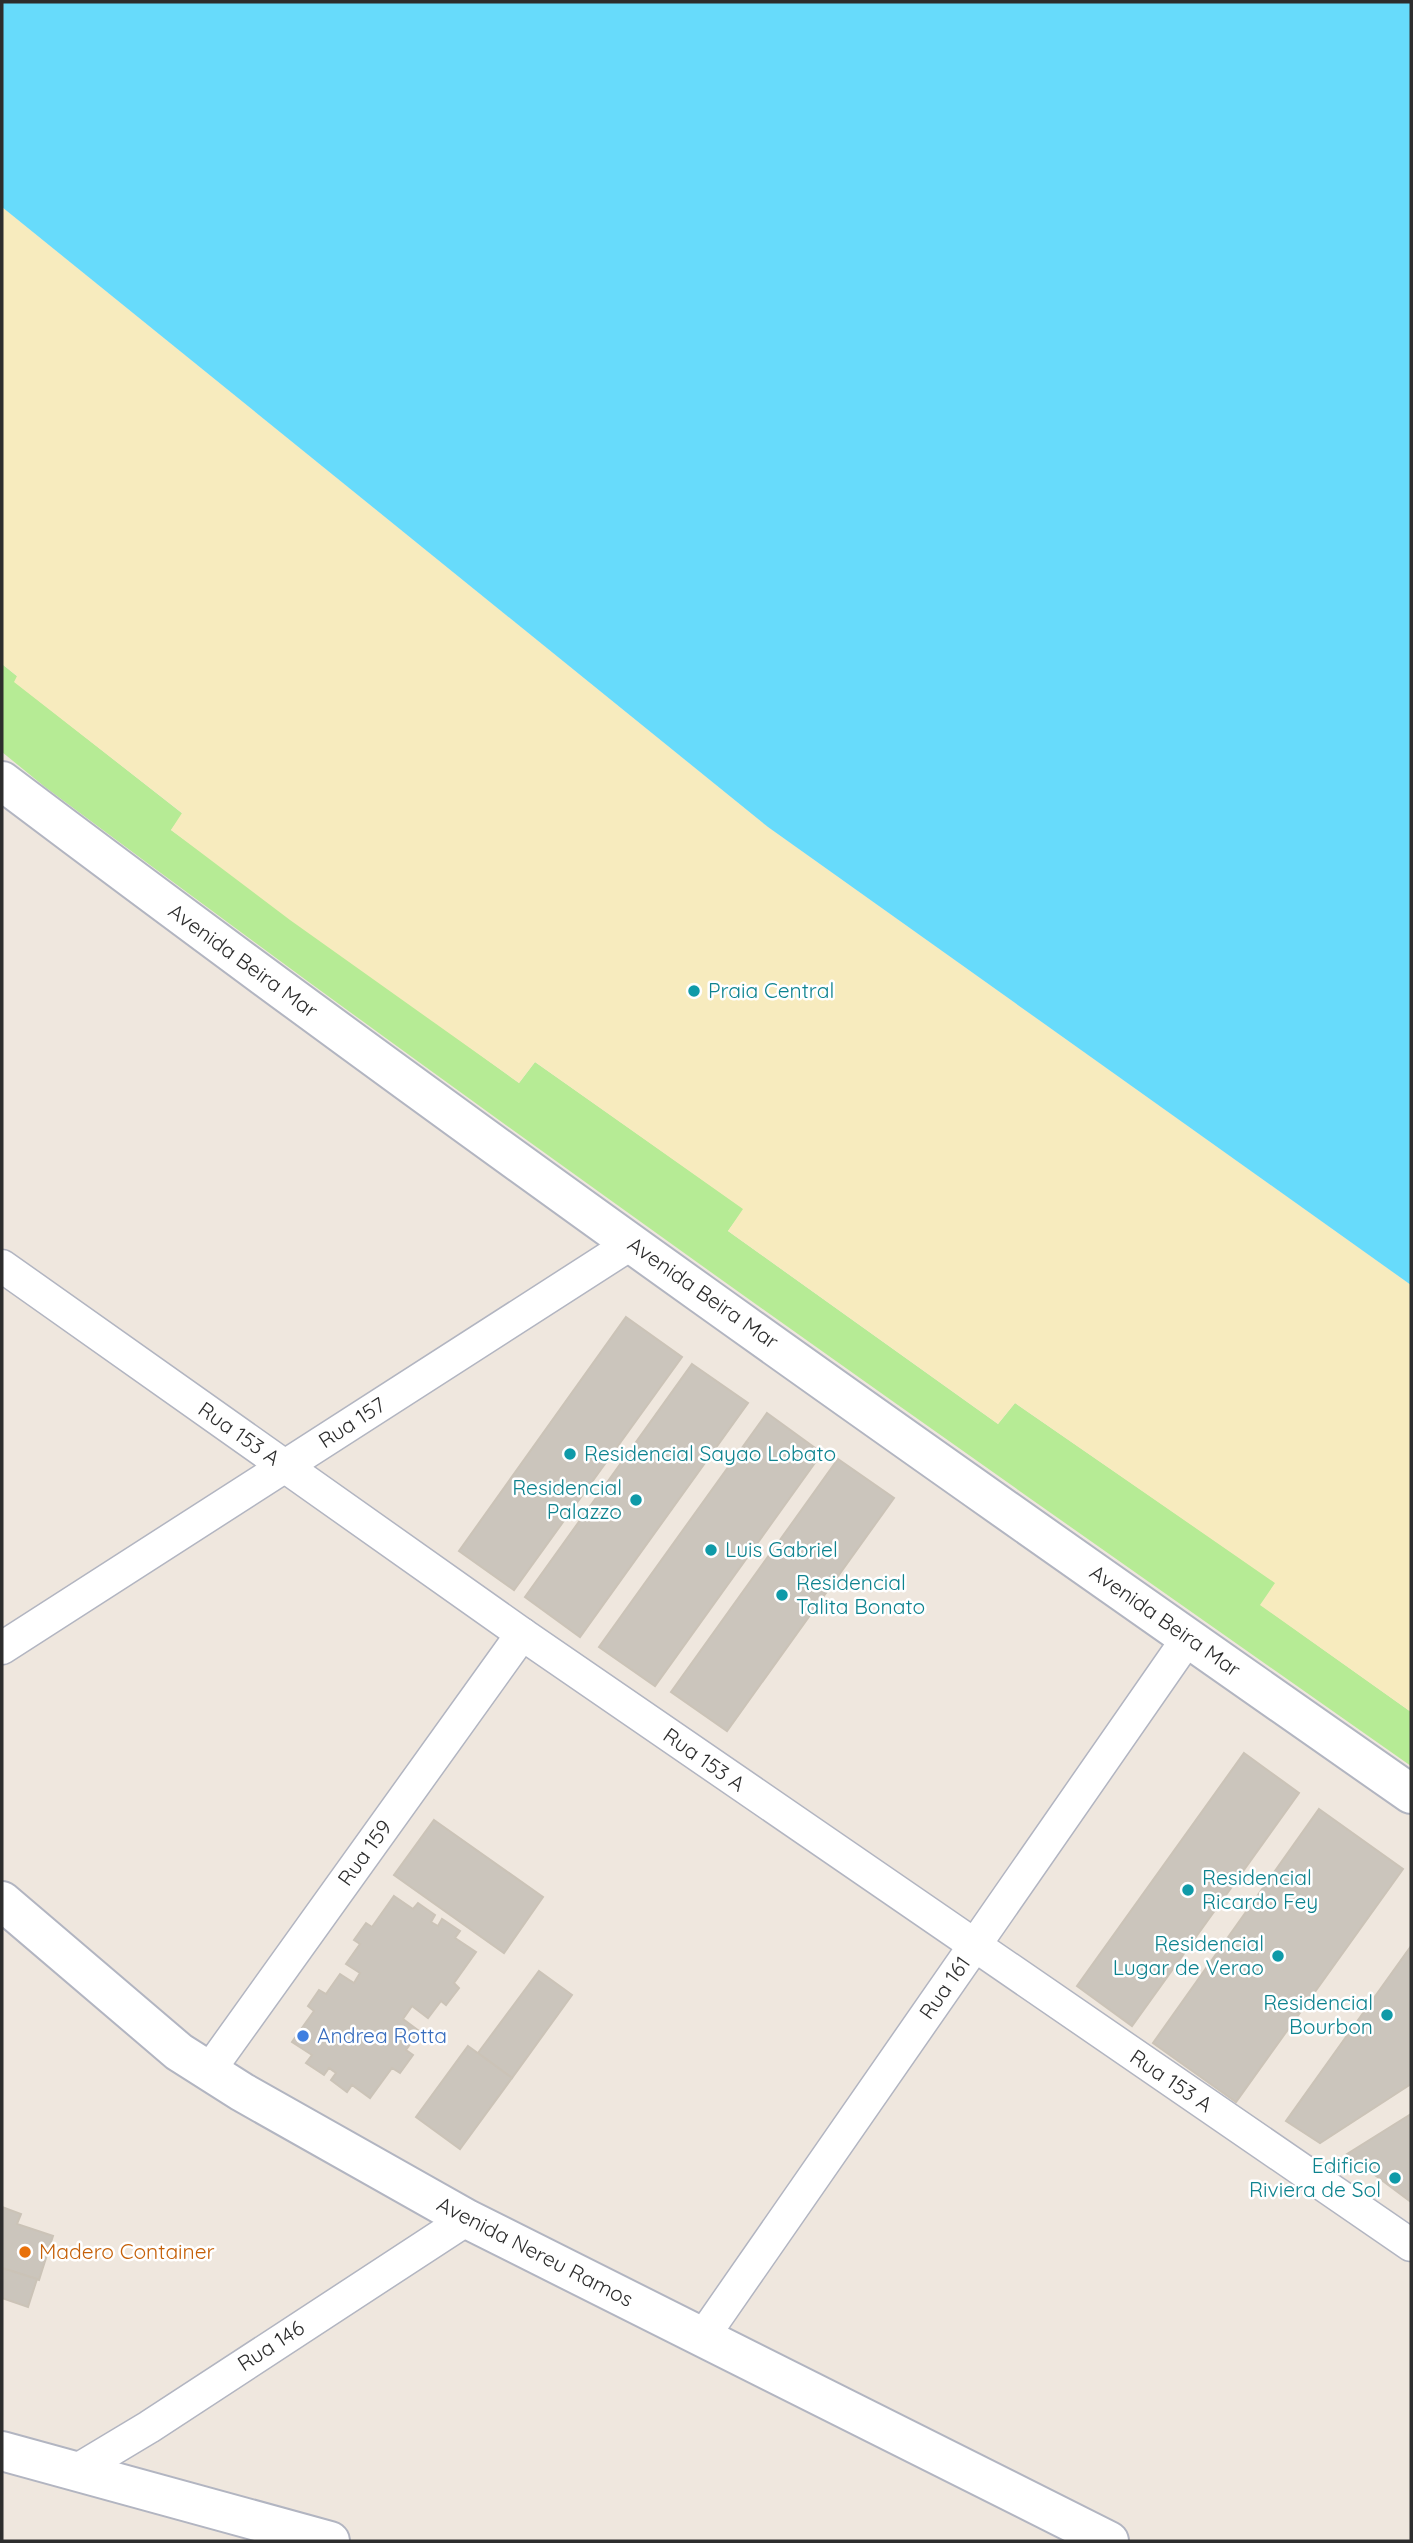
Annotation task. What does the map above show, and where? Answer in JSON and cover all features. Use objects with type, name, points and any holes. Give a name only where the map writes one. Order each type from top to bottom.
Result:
[{"type":"main road","name":"Avenida Beira Mar","points":[[2,782],[288,995],[632,1243],[1188,1639],[1411,1794]]},
{"type":"main road","name":"Avenida Nereu Ramos","points":[[2,1901],[179,2052],[208,2072],[467,2219],[1109,2541]]},
{"type":"main road","points":[[2,2451],[330,2541]]},
{"type":"street","name":"Rua 157","points":[[2,1648],[632,1243]]},
{"type":"street","name":"Rua 153 A","points":[[2,1266],[522,1634],[1411,2245]]},
{"type":"street","name":"Rua 159","points":[[208,2072],[522,1634]]},
{"type":"street","name":"Rua 161","points":[[702,2338],[1188,1639]]},
{"type":"street","name":"Rua 146","points":[[74,2472],[149,2427],[467,2219]]},
{"type":"green space","points":[[2,664],[18,677],[15,682],[183,814],[171,830],[519,1083],[535,1062],[744,1209],[728,1231],[998,1424],[1015,1403],[1276,1583],[1261,1605],[1411,1712],[1411,1766],[553,1159],[45,787],[2,752]]},
{"type":"sand","name":"Praia Central","points":[[2,207],[768,827],[1411,1285],[1411,1712],[1260,1605],[1275,1583],[1015,1403],[998,1424],[728,1231],[743,1209],[535,1062],[519,1083],[290,920],[171,830],[182,813],[14,682],[17,676],[2,664]]},
{"type":"water","points":[[2,2],[1411,2],[1411,1285],[768,827],[2,207]]},
{"type":"building","name":"Residencial Sayao Lobato","points":[[626,1317],[682,1357],[514,1590],[459,1551]]},
{"type":"building","name":"Residencial Palazzo","points":[[692,1364],[748,1403],[580,1637],[525,1597]]},
{"type":"building","name":"Luis Gabriel","points":[[767,1413],[822,1453],[655,1686],[599,1647]]},
{"type":"building","name":"Residencial Talita Bonato","points":[[838,1459],[894,1498],[727,1731],[671,1692]]},
{"type":"building","name":"Residencial Ricardo Fey","points":[[1244,1753],[1299,1793],[1132,2026],[1077,1986]]},
{"type":"building","name":"Residencial Lugar de Verao","points":[[1319,1809],[1403,1869],[1236,2102],[1153,2043]]},
{"type":"building","points":[[434,1820],[543,1897],[504,1953],[394,1875]]},
{"type":"building","points":[[394,1896],[413,1909],[418,1903],[435,1915],[431,1922],[438,1926],[442,1919],[460,1931],[455,1938],[476,1952],[454,1983],[459,1988],[446,2005],[441,2001],[428,2018],[412,2006],[403,2019],[419,2031],[406,2050],[413,2055],[400,2073],[392,2068],[370,2098],[352,2085],[347,2092],[331,2080],[336,2073],[329,2068],[324,2075],[306,2063],[312,2055],[292,2042],[314,2011],[308,2006],[319,1990],[326,1994],[340,1974],[354,1983],[360,1973],[346,1964],[360,1944],[354,1940],[366,1923],[372,1927]]},
{"type":"building","name":"Residencial Bourbon","points":[[1411,1946],[1411,2084],[1320,2143],[1286,2121]]},
{"type":"building","points":[[539,1971],[572,1995],[512,2078],[478,2053]]},
{"type":"building","points":[[468,2046],[512,2078],[460,2149],[416,2117]]},
{"type":"building","name":"Edificio Riviera de Sol","points":[[1411,2114],[1411,2202],[1347,2154]]},
{"type":"building","name":"Madero Container","points":[[2,2207],[21,2214],[17,2224],[53,2236],[39,2280],[2,2268]]},
{"type":"building","points":[[2,2268],[37,2279],[28,2307],[2,2298]]},
{"type":"place","name":"Praia Central","points":[[694,991]]},
{"type":"place","name":"Residencial Sayao Lobato","points":[[570,1454]]},
{"type":"place","name":"Residencial Palazzo","points":[[636,1500]]},
{"type":"place","name":"Luis Gabriel","points":[[711,1550]]},
{"type":"place","name":"Residencial Talita Bonato","points":[[782,1595]]},
{"type":"place","name":"Residencial Ricardo Fey","points":[[1188,1890]]},
{"type":"place","name":"Residencial Lugar de Verao","points":[[1278,1956]]},
{"type":"place","name":"Residencial Bourbon","points":[[1387,2015]]},
{"type":"place","name":"Andrea Rotta","points":[[303,2036]]},
{"type":"place","name":"Edificio Riviera de Sol","points":[[1395,2178]]},
{"type":"place","name":"Madero Container","points":[[25,2252]]}]
